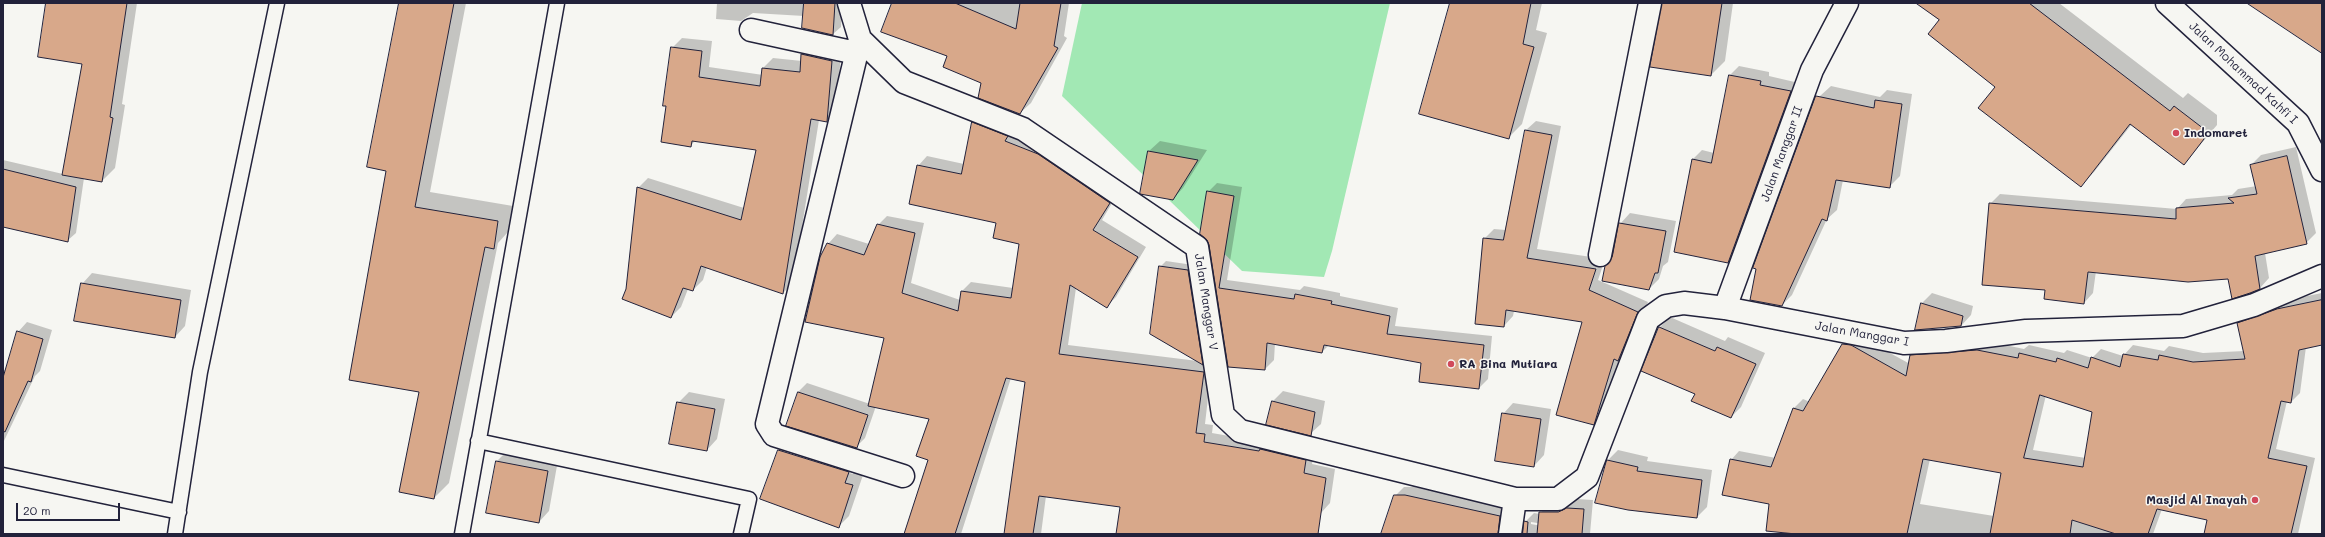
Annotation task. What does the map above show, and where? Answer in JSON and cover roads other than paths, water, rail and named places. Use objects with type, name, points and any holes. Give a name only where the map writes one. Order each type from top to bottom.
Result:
[{"type":"street","name":"Jalan Manggar V","points":[[849,3],[858,46],[904,82],[1023,129],[1197,247],[1223,415],[1240,431],[1515,499]]},
{"type":"street","points":[[1600,255],[1650,3]]},
{"type":"street","name":"Jalan Manggar II","points":[[1725,308],[1812,70],[1847,3]]},
{"type":"street","name":"Jalan Mohammad Kahfi I","points":[[2167,3],[2298,123],[2322,170]]},
{"type":"street","points":[[751,30],[858,46],[767,424],[774,435],[903,476]]},
{"type":"street","name":"Jalan Manggar I","points":[[1515,499],[1558,498],[1587,477],[1648,319],[1666,306],[1684,303],[1725,308],[1904,343],[1946,341],[2026,331],[2183,326],[2254,305],[2322,276]]},
{"type":"street","points":[[1510,534],[1515,499]]},
{"type":"lane","points":[[175,534],[180,512],[200,372],[277,3]]},
{"type":"lane","points":[[462,534],[557,3]]},
{"type":"lane","points":[[478,441],[749,500],[741,534]]},
{"type":"lane","points":[[3,475],[180,512]]},
{"type":"place","name":"Indomaret","points":[[2176,133]]},
{"type":"place","name":"RA Bina Mutiara","points":[[1451,364]]},
{"type":"place","name":"Masjid Al Inayah","points":[[2255,500]]}]
